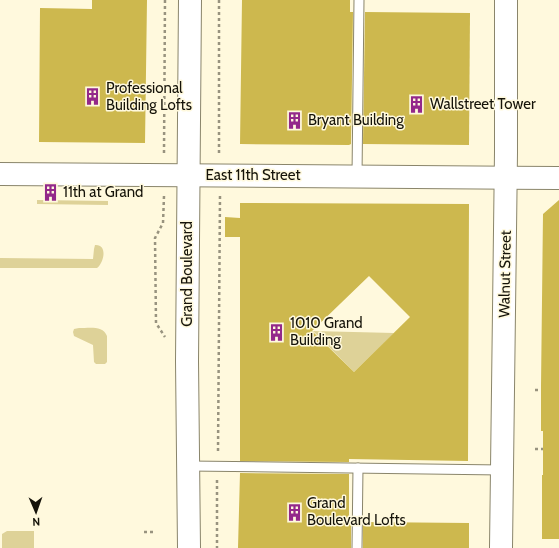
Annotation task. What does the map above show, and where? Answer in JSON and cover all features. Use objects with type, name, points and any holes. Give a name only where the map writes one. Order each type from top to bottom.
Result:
[{"type":"street","name":"Grand Boulevard","points":[[189,548],[188,175],[190,0]]},
{"type":"street","name":"Walnut Street","points":[[501,548],[506,177],[506,0]]},
{"type":"street","name":"East 11th Street","points":[[0,174],[559,178]]},
{"type":"lane","points":[[357,176],[359,0]]},
{"type":"lane","points":[[188,466],[502,470]]},
{"type":"lane","points":[[358,468],[358,548]]},
{"type":"path","points":[[164,210],[165,0]]},
{"type":"path","points":[[217,548],[220,175],[219,0]]},
{"type":"path","points":[[535,390],[541,390]]},
{"type":"path","points":[[535,449],[543,450]]},
{"type":"path","points":[[144,532],[152,532]]},
{"type":"shaded area","points":[[37,200],[108,201],[108,205],[37,204]]},
{"type":"shaded area","points":[[95,245],[102,247],[104,254],[97,268],[0,268],[0,258],[93,259]]},
{"type":"shaded area","points":[[95,328],[105,332],[107,336],[107,362],[105,364],[96,364],[94,362],[93,345],[74,336],[74,329]]},
{"type":"shaded area","points":[[313,331],[394,333],[354,372]]},
{"type":"shaded area","points":[[7,531],[34,531],[34,548],[2,548],[2,534]]},
{"type":"building","name":"Professional Building Lofts","points":[[92,0],[147,0],[145,143],[39,142],[40,8],[92,9]]},
{"type":"building","name":"Bryant Building","points":[[242,0],[350,0],[350,12],[353,12],[351,144],[240,144]]},
{"type":"building","name":"Wallstreet Tower","points":[[365,12],[470,13],[469,145],[363,144]]},
{"type":"building","points":[[559,200],[559,539],[542,539],[543,431],[541,431],[541,387],[543,214]]},
{"type":"building","name":"1010 Grand Building","points":[[240,203],[469,204],[468,461],[349,459],[349,462],[240,461],[240,237],[225,237],[225,217],[240,218]],"holes":[[[369,276],[410,317],[354,372],[312,331]]]},
{"type":"building","name":"Grand Boulevard Lofts","points":[[240,473],[349,474],[349,522],[351,522],[351,548],[238,548]]},
{"type":"building","points":[[363,522],[469,523],[469,548],[363,548]]},
{"type":"place","name":"Professional Building Lofts","points":[[93,97]]},
{"type":"place","name":"Wallstreet Tower","points":[[417,104]]},
{"type":"place","name":"Bryant Building","points":[[295,120]]},
{"type":"place","name":"11th at Grand","points":[[50,192]]},
{"type":"place","name":"1010 Grand Building","points":[[277,332]]},
{"type":"place","name":"Grand Boulevard Lofts","points":[[294,512]]}]
